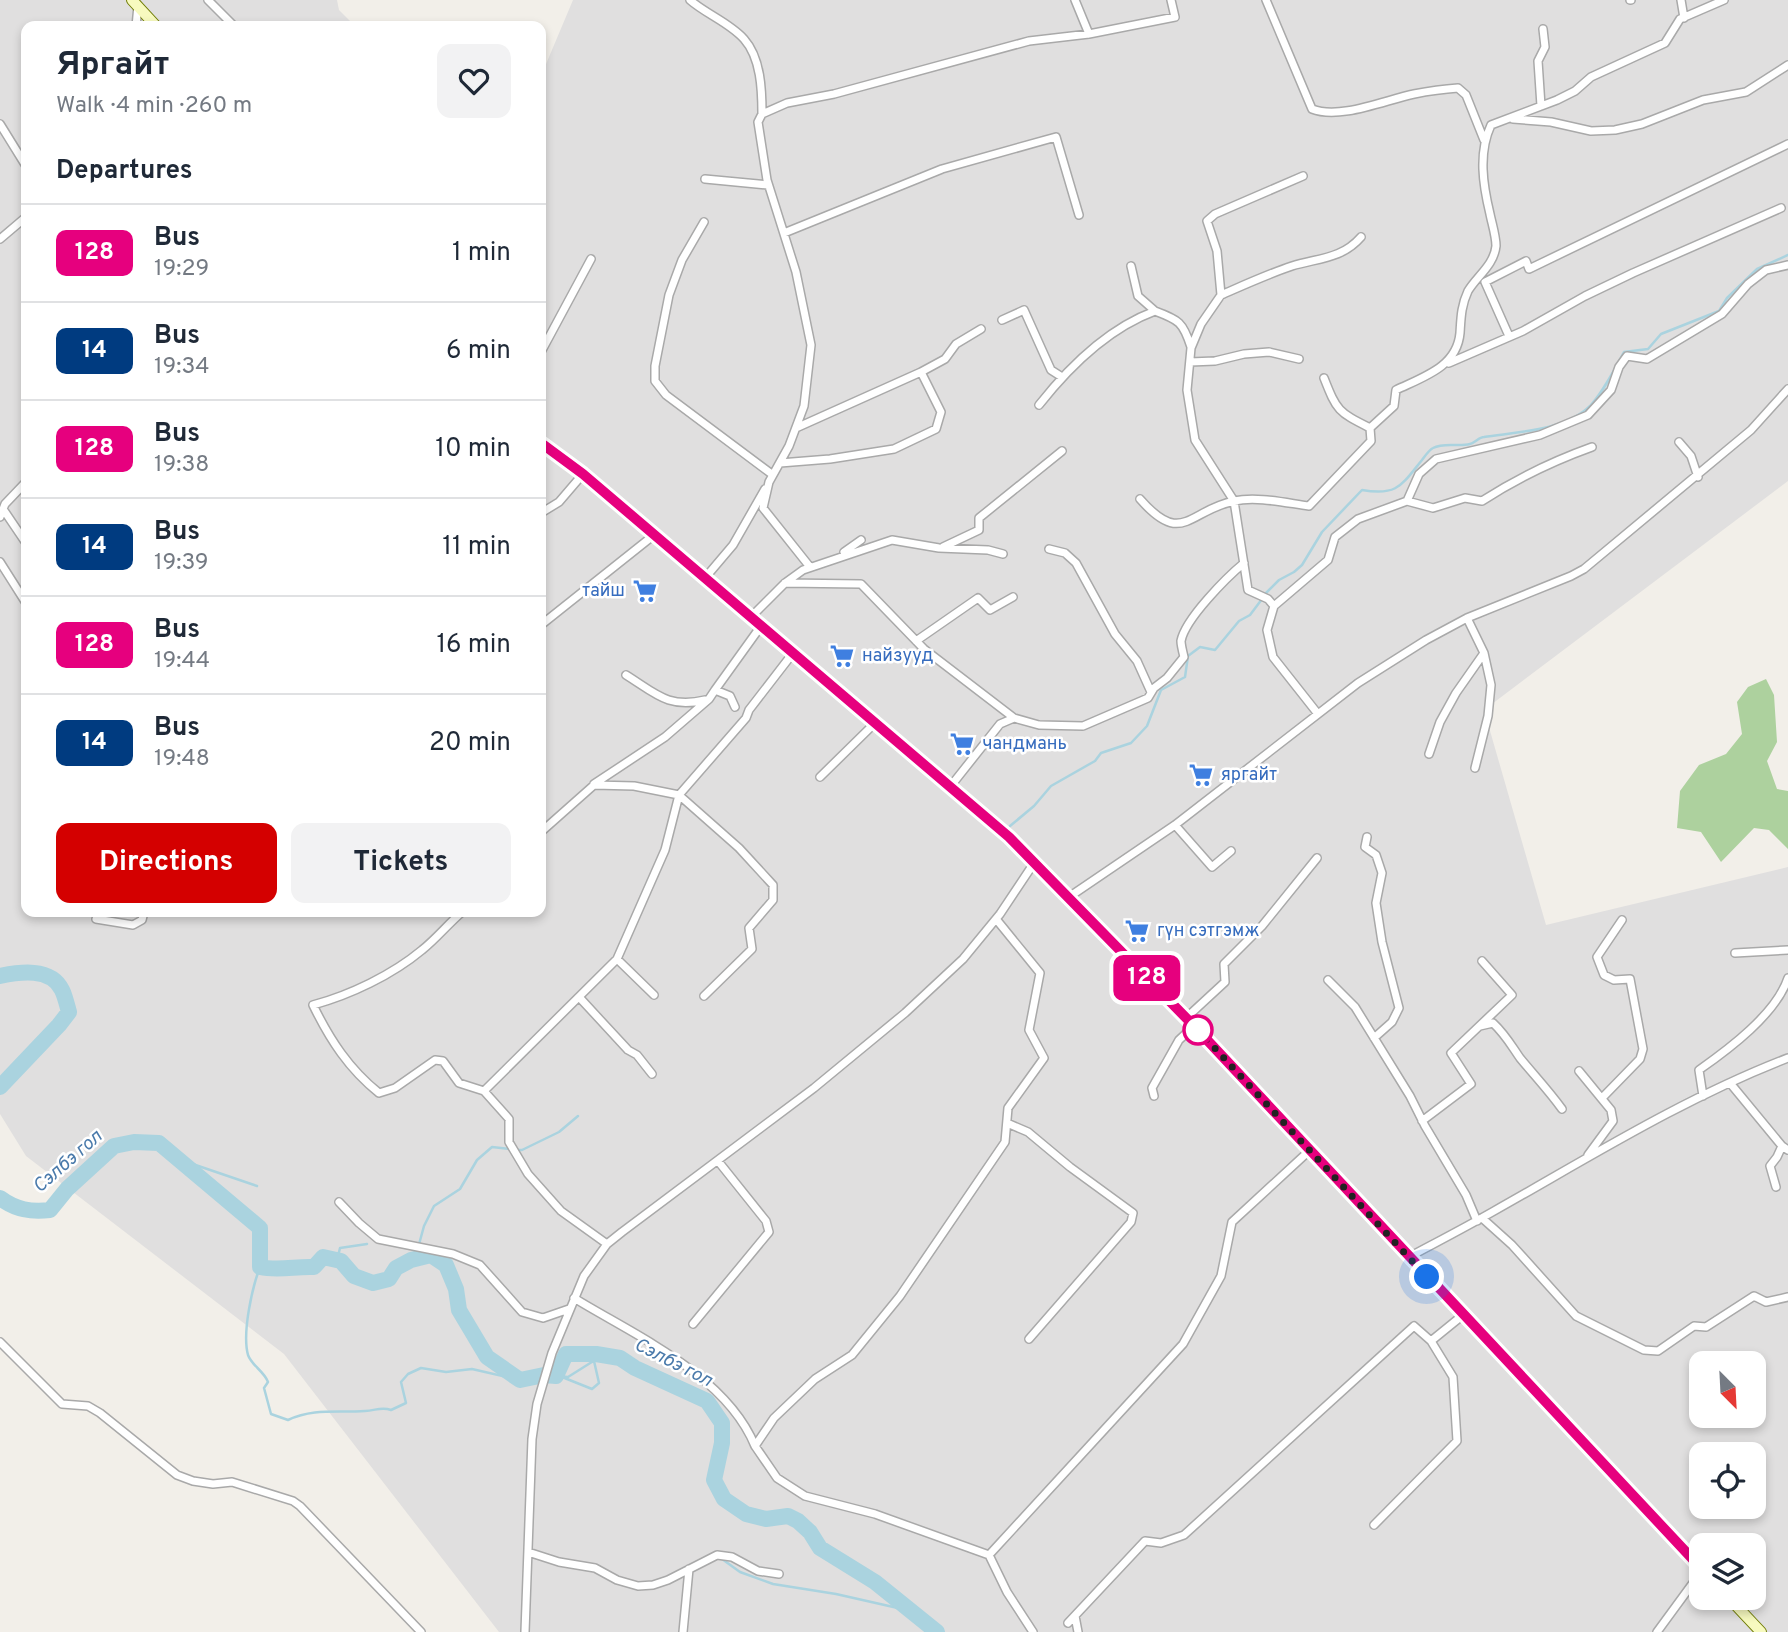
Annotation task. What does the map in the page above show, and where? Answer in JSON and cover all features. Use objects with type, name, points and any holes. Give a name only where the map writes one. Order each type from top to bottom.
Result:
[{"type":"main road","points":[[135,3],[151,21]]},
{"type":"main road","points":[[546,447],[583,474],[1009,837],[1190,1022],[1689,1557]]},
{"type":"main road","points":[[1740,1610],[1761,1632]]},
{"type":"street","points":[[208,0],[229,21]]},
{"type":"street","points":[[690,0],[745,40],[756,63],[762,84],[762,114],[758,122],[768,185],[796,272],[811,345],[804,406],[796,428],[780,463],[733,545],[705,578]]},
{"type":"street","points":[[1075,0],[1089,34]]},
{"type":"street","points":[[762,114],[788,103],[834,94],[1028,41],[1089,34],[1175,17],[1171,0]]},
{"type":"street","points":[[1266,0],[1312,109],[1325,113],[1344,111],[1419,93],[1458,88],[1466,95],[1484,140],[1484,187],[1496,244],[1493,259],[1469,290],[1460,313],[1460,335],[1456,353],[1443,367]]},
{"type":"street","points":[[1681,0],[1684,18]]},
{"type":"street","points":[[1484,140],[1491,125],[1574,91],[1591,77],[1665,43],[1680,19],[1724,0]]},
{"type":"street","points":[[135,3],[136,21]]},
{"type":"street","points":[[1541,106],[1538,61],[1545,47],[1544,29]]},
{"type":"street","points":[[1508,118],[1552,122],[1591,131],[1615,130],[1642,124],[1703,100],[1746,92],[1788,65]]},
{"type":"street","points":[[0,124],[21,158]]},
{"type":"street","points":[[784,233],[942,169],[1056,137],[1079,215]]},
{"type":"street","points":[[1509,336],[1485,282],[1526,261],[1529,269],[1788,144]]},
{"type":"street","points":[[1221,295],[1217,251],[1206,221],[1215,214],[1303,176]]},
{"type":"street","points":[[705,179],[768,185]]},
{"type":"street","points":[[1370,428],[1394,406],[1396,390],[1547,319],[1585,296],[1781,208]]},
{"type":"street","points":[[0,239],[21,221]]},
{"type":"street","points":[[704,222],[682,260],[670,295],[655,366],[655,382],[666,395],[773,475]]},
{"type":"street","points":[[1274,606],[1268,599],[1248,590],[1234,501],[1195,440],[1187,390],[1191,348],[1201,324],[1221,295],[1294,265],[1327,259],[1351,248],[1361,237]]},
{"type":"street","points":[[546,343],[591,259]]},
{"type":"street","points":[[1407,501],[1419,474],[1436,458],[1541,435],[1588,415],[1611,390],[1619,368],[1627,356],[1647,359],[1722,314],[1748,284],[1766,270],[1788,265]]},
{"type":"street","points":[[1131,266],[1138,296],[1155,310],[1178,320],[1187,334],[1191,348]]},
{"type":"street","points":[[1002,320],[1024,310],[1051,370],[1062,377]]},
{"type":"street","points":[[1039,405],[1062,377],[1101,342],[1155,310]]},
{"type":"street","points":[[796,428],[921,372],[945,359],[956,344],[981,329]]},
{"type":"street","points":[[1190,362],[1215,361],[1244,354],[1269,352],[1298,359]]},
{"type":"street","points":[[780,463],[790,464],[894,449],[936,429],[941,412],[921,372]]},
{"type":"street","points":[[1324,378],[1335,406],[1370,428]]},
{"type":"street","points":[[1069,897],[1175,825],[1359,683],[1426,640],[1467,618],[1584,569],[1698,477],[1751,430],[1788,389]]},
{"type":"street","points":[[1140,499],[1153,515],[1166,523],[1180,525],[1234,501],[1309,506],[1371,441],[1370,428]]},
{"type":"street","points":[[1679,442],[1691,456],[1698,477]]},
{"type":"street","points":[[1318,714],[1273,657],[1267,629],[1274,606],[1328,560],[1335,537],[1357,519],[1407,501],[1433,508],[1465,498],[1482,501],[1516,479],[1592,447]]},
{"type":"street","points":[[939,548],[979,530],[979,517],[1062,451]]},
{"type":"street","points":[[546,510],[559,502],[583,474]]},
{"type":"street","points":[[769,483],[763,508],[810,567]]},
{"type":"street","points":[[21,487],[5,504],[1,513],[21,537]]},
{"type":"street","points":[[546,621],[654,535]]},
{"type":"street","points":[[834,557],[860,540]]},
{"type":"street","points":[[751,617],[785,583],[810,567],[892,540],[1003,554]]},
{"type":"street","points":[[1049,549],[1065,553],[1076,563],[1115,634],[1137,661],[1151,692]]},
{"type":"street","points":[[0,562],[21,595]]},
{"type":"street","points":[[785,583],[861,584],[916,641],[1014,718],[1040,725],[1083,726],[1148,698],[1184,657],[1181,640],[1193,620],[1230,574],[1244,563]]},
{"type":"street","points":[[916,641],[978,598],[990,610],[1013,597]]},
{"type":"street","points":[[1467,618],[1484,653],[1491,685],[1489,716],[1475,768]]},
{"type":"street","points":[[546,825],[594,785],[665,737],[709,699],[761,625]]},
{"type":"street","points":[[484,1091],[617,959],[666,850],[679,795],[746,718],[748,709],[793,653]]},
{"type":"street","points":[[1429,754],[1440,722],[1456,693],[1484,653]]},
{"type":"street","points":[[626,675],[667,701],[688,704],[709,699]]},
{"type":"street","points":[[715,690],[730,696],[735,707]]},
{"type":"street","points":[[950,787],[1000,724],[1014,718]]},
{"type":"street","points":[[821,777],[876,723]]},
{"type":"street","points":[[594,785],[634,786],[679,795],[739,848],[773,886],[773,900],[748,928],[752,949],[704,996]]},
{"type":"street","points":[[1175,825],[1213,867],[1231,851]]},
{"type":"street","points":[[1367,837],[1365,847],[1376,855],[1381,873],[1376,903],[1382,942],[1399,1008],[1392,1021],[1374,1038]]},
{"type":"street","points":[[1154,1096],[1152,1088],[1190,1022],[1225,982],[1224,964],[1262,926],[1317,858]]},
{"type":"street","points":[[526,1632],[532,1439],[537,1404],[549,1362],[584,1276],[607,1244],[832,1075],[905,1013],[963,959],[996,919],[1034,863]]},
{"type":"street","points":[[96,919],[133,925],[143,917]]},
{"type":"street","points":[[457,917],[420,952],[378,979],[313,1005],[329,1037],[343,1057],[362,1079],[379,1093],[395,1088],[435,1060],[443,1061],[459,1083],[484,1091],[509,1119],[509,1142],[528,1174],[561,1210],[607,1244]]},
{"type":"street","points":[[754,1446],[774,1418],[807,1387],[852,1355],[900,1296],[1005,1142],[1008,1108],[1044,1058],[1029,1030],[1040,973],[996,919]]},
{"type":"street","points":[[1602,1098],[1640,1059],[1643,1049],[1630,979],[1614,980],[1604,975],[1597,957],[1622,919]]},
{"type":"street","points":[[1735,953],[1788,950]]},
{"type":"street","points":[[617,959],[654,995]]},
{"type":"street","points":[[1422,1121],[1471,1084],[1451,1052],[1512,995],[1482,961]]},
{"type":"street","points":[[1703,1096],[1699,1070],[1720,1056],[1762,1018],[1780,996],[1788,978]]},
{"type":"street","points":[[1328,980],[1355,1007],[1410,1096],[1479,1220],[1512,1245],[1576,1316],[1644,1350],[1658,1351],[1693,1326],[1706,1327],[1754,1296],[1766,1301],[1788,1297]]},
{"type":"street","points":[[579,997],[628,1050],[637,1055],[652,1074]]},
{"type":"street","points":[[1479,1026],[1493,1023],[1506,1035],[1562,1109]]},
{"type":"street","points":[[1409,1257],[1703,1096],[1788,1058]]},
{"type":"street","points":[[1579,1071],[1611,1110],[1613,1121],[1586,1158]]},
{"type":"street","points":[[1730,1083],[1785,1148],[1770,1166],[1776,1187]]},
{"type":"street","points":[[1007,1123],[1028,1132],[1133,1213],[1131,1222],[1029,1339]]},
{"type":"street","points":[[989,1555],[1183,1344],[1221,1276],[1232,1222],[1309,1151]]},
{"type":"street","points":[[693,1324],[769,1232],[766,1221],[718,1161]]},
{"type":"street","points":[[339,1202],[378,1239],[453,1254],[480,1265],[522,1312],[543,1318],[569,1309]]},
{"type":"street","points":[[574,1298],[676,1360],[711,1387],[734,1408],[754,1446],[777,1478],[805,1496],[875,1514],[989,1555],[1007,1592],[1032,1632]]},
{"type":"street","points":[[1431,1341],[1463,1315]]},
{"type":"street","points":[[1068,1623],[1145,1541],[1161,1543],[1184,1535],[1414,1326],[1431,1341],[1453,1377],[1457,1441],[1374,1525]]},
{"type":"street","points":[[0,1342],[62,1404],[88,1406],[100,1413],[177,1475],[213,1484],[232,1482],[293,1501],[316,1521],[421,1632]]},
{"type":"street","points":[[528,1552],[559,1562],[595,1568],[617,1580],[638,1586],[653,1585],[717,1555],[732,1558],[758,1571],[779,1574]]},
{"type":"street","points":[[683,1632],[689,1569]]},
{"type":"street","points":[[1657,1632],[1689,1587]]},
{"type":"street","points":[[1075,1616],[1078,1632]]},
{"type":"shaded area","points":[[0,0],[337,0],[339,10],[350,21],[21,21],[21,917],[546,917],[546,64],[573,0],[1788,0],[1788,481],[1484,710],[1546,925],[1788,867],[1788,1632],[499,1632],[284,1354],[26,1156],[0,1114]]},
{"type":"green space","points":[[1766,679],[1774,695],[1777,742],[1767,761],[1777,789],[1788,791],[1788,849],[1769,830],[1754,828],[1721,862],[1701,832],[1677,828],[1680,791],[1699,765],[1726,754],[1742,734],[1737,702],[1748,687]]},
{"type":"waterway","points":[[1265,594],[1279,580],[1302,565],[1322,532],[1362,490],[1383,491],[1397,487],[1437,446],[1465,445],[1482,437],[1539,429],[1567,421],[1580,414],[1600,394],[1624,352],[1648,349],[1661,334],[1719,311],[1727,298],[1757,269],[1788,255]]},
{"type":"waterway","points":[[1010,826],[1034,806],[1051,786],[1095,761],[1101,753],[1131,743],[1147,726],[1161,690],[1185,677],[1188,656],[1200,647],[1215,650],[1262,599]]},
{"type":"waterway","name":"Сэлбэ гол","points":[[0,976],[16,973],[43,974],[57,983],[62,990],[69,1012],[0,1087]]},
{"type":"waterway","points":[[517,1150],[559,1132],[578,1116]]},
{"type":"waterway","name":"Сэлбэ гол","points":[[0,1198],[24,1209],[50,1210],[67,1189],[114,1146],[134,1142],[159,1143],[260,1228],[260,1267],[314,1267],[323,1257],[341,1261],[354,1276],[373,1283],[389,1279],[396,1268],[411,1260],[431,1255],[446,1265],[456,1289],[459,1310],[487,1357],[520,1380],[544,1375],[556,1376],[566,1354],[596,1354],[620,1358],[635,1368],[707,1401],[722,1423],[722,1443],[714,1480],[724,1499],[746,1514],[766,1519],[788,1516],[798,1521],[810,1532],[820,1548],[875,1582],[937,1632]]},
{"type":"waterway","points":[[411,1260],[434,1206],[460,1189],[477,1160],[492,1147],[511,1149]]},
{"type":"waterway","points":[[175,1158],[257,1186]]},
{"type":"waterway","points":[[337,1260],[340,1248],[367,1244]]},
{"type":"waterway","points":[[260,1267],[249,1311],[246,1346],[250,1359],[268,1382],[264,1388],[271,1414],[288,1420],[316,1412],[391,1410],[406,1403],[401,1382],[408,1374],[421,1368],[446,1372],[472,1369],[520,1380]]},
{"type":"waterway","points":[[556,1376],[568,1377],[603,1355]]},
{"type":"waterway","points":[[562,1377],[592,1389],[599,1383],[594,1361]]},
{"type":"waterway","points":[[722,1559],[740,1572],[773,1584],[836,1594],[911,1611],[928,1632]]},
{"type":"bus line","name":"128","points":[[546,447],[583,474],[1009,837],[1194,1026],[1689,1555]]},
{"type":"place","name":"тайш","points":[[645,591]]},
{"type":"place","name":"найзууд","points":[[842,656]]},
{"type":"place","name":"чандмань","points":[[962,744]]},
{"type":"place","name":"яргайт","points":[[1201,775]]},
{"type":"place","name":"гүн сэтгэмж","points":[[1137,931]]},
{"type":"route","points":[[1198,1030],[1427,1277]]}]
